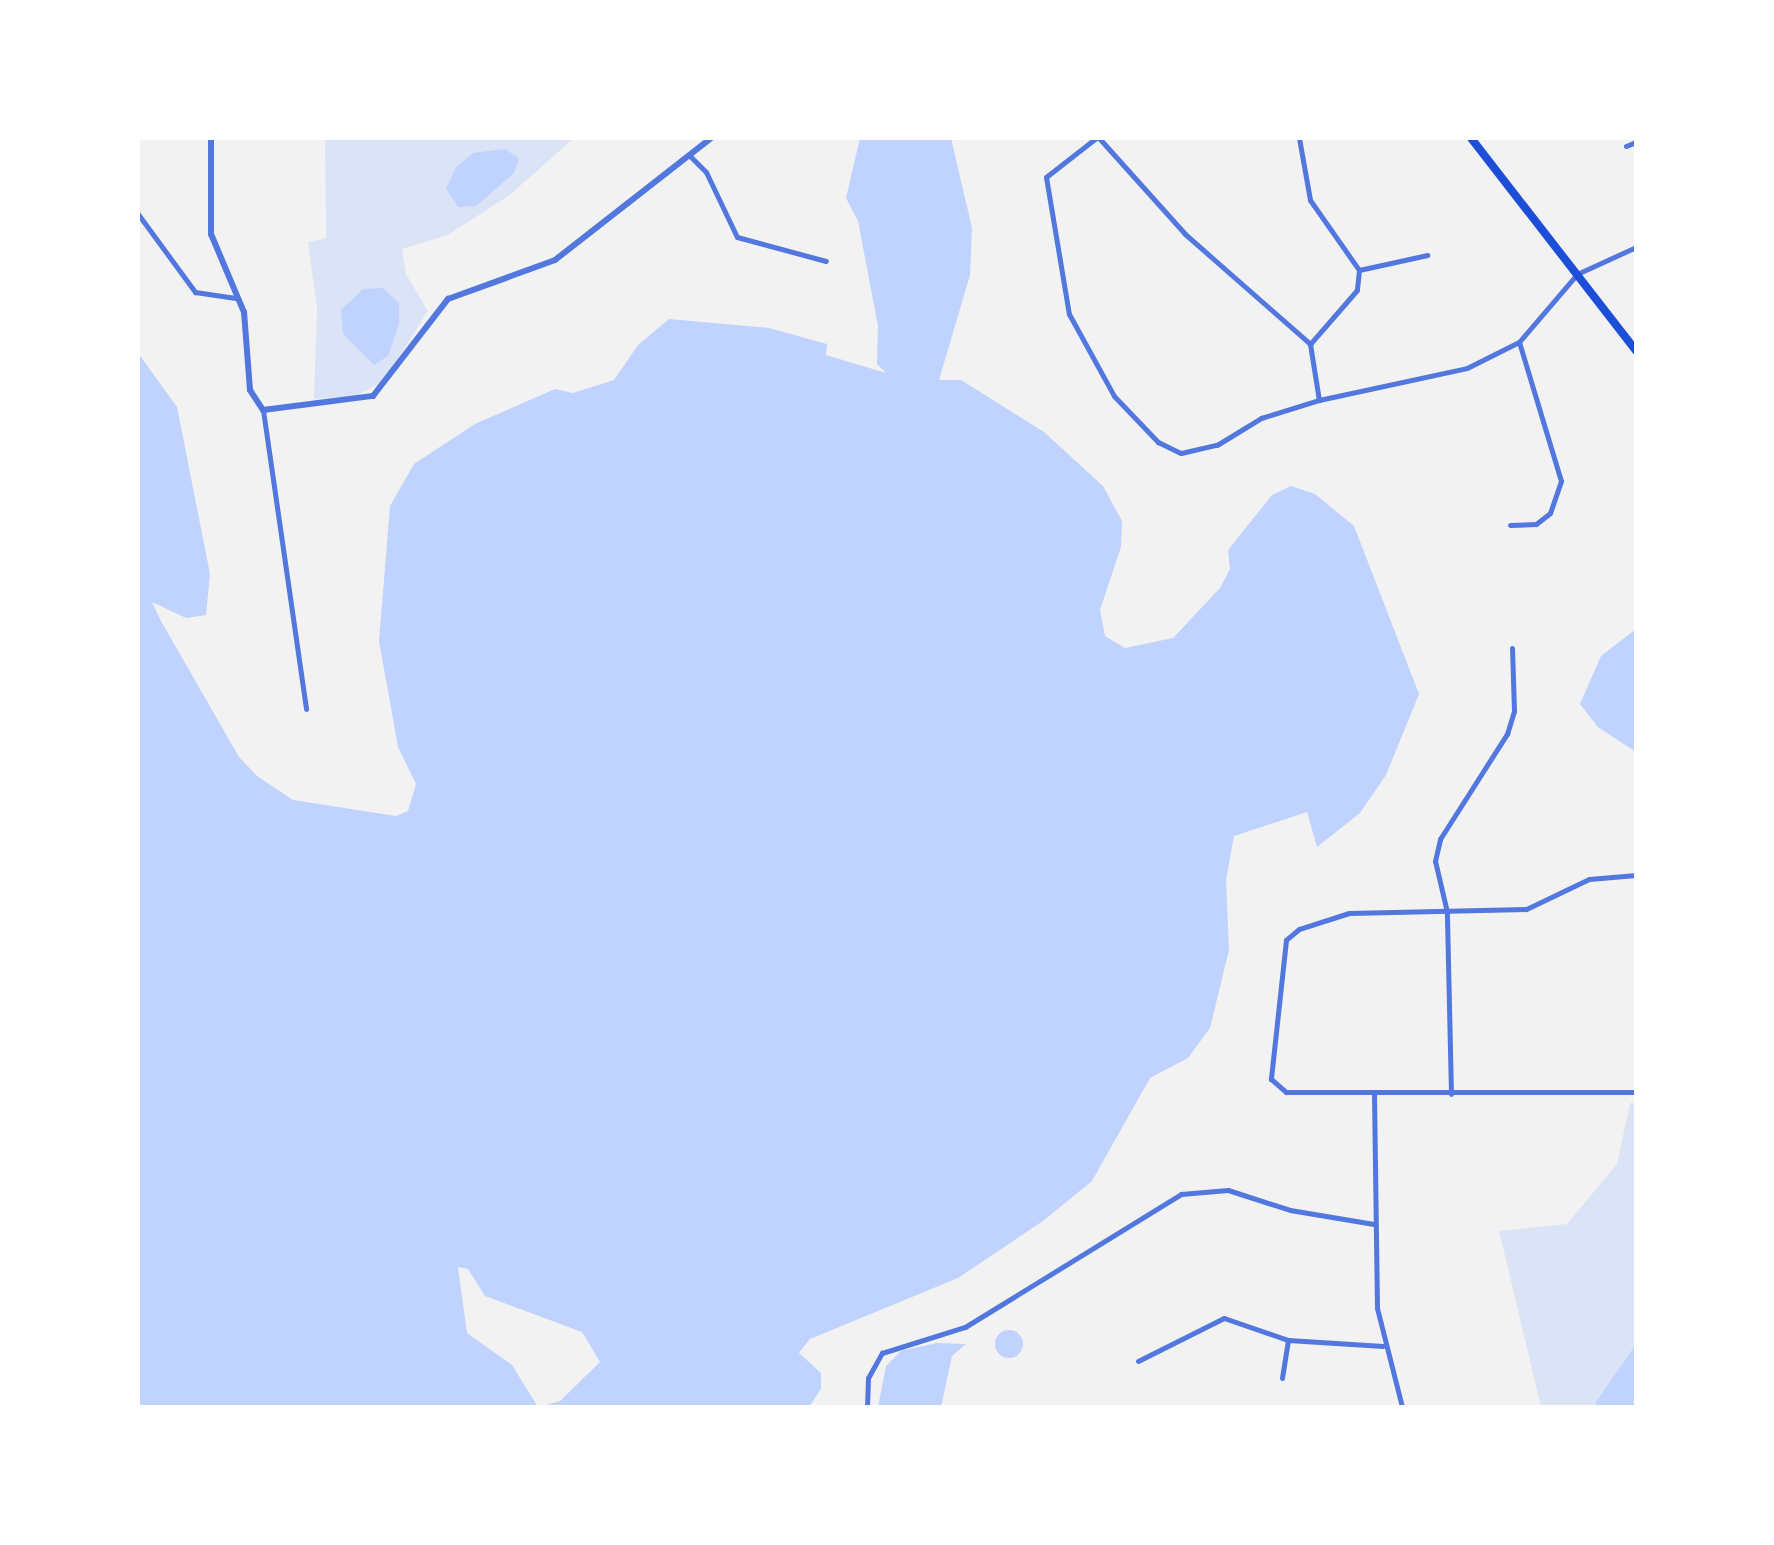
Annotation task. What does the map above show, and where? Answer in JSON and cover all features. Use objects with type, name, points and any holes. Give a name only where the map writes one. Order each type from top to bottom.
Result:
[{"type":"main road","points":[[1471,138],[1636,351]]},
{"type":"street","points":[[211,138],[211,234],[248,324],[250,390],[263,410],[306,709]]},
{"type":"street","points":[[263,410],[373,396],[448,299],[555,260],[711,138]]},
{"type":"street","points":[[1319,400],[1310,344],[1185,234],[1098,138],[1059,162],[1046,177],[1044,194],[1069,314],[1114,396],[1158,442],[1181,453],[1217,445],[1261,418],[1319,400],[1467,368],[1519,342],[1577,274],[1635,249]]},
{"type":"street","points":[[1299,138],[1310,200],[1359,270],[1357,290],[1310,344]]},
{"type":"street","points":[[1626,146],[1636,142]]},
{"type":"street","points":[[689,154],[706,172],[737,237],[826,261]]},
{"type":"street","points":[[138,214],[195,292],[236,298]]},
{"type":"street","points":[[1359,270],[1427,255]]},
{"type":"street","points":[[1510,525],[1536,524],[1550,513],[1561,481],[1519,342]]},
{"type":"street","points":[[1451,1094],[1447,912],[1435,861],[1440,839],[1507,734],[1514,711],[1512,648]]},
{"type":"street","points":[[1636,875],[1589,879],[1526,909],[1349,913],[1286,940],[1271,1079],[1278,1091],[1374,1094],[1636,1092]]},
{"type":"street","points":[[1374,1094],[1374,1224],[1383,1346],[1402,1407]]},
{"type":"street","points":[[867,1407],[868,1378],[882,1353],[965,1327],[1181,1194],[1228,1190],[1290,1210],[1374,1224]]},
{"type":"street","points":[[1138,1361],[1224,1318],[1288,1340],[1383,1346]]},
{"type":"street","points":[[1282,1378],[1288,1340]]},
{"type":"shaded area","points":[[325,138],[574,138],[511,194],[448,235],[402,249],[406,274],[428,311],[383,382],[355,396],[314,399],[317,308],[308,242],[326,238]]},
{"type":"shaded area","points":[[1630,1103],[1636,1103],[1636,1407],[1541,1407],[1499,1231],[1567,1224],[1617,1164]]},
{"type":"water","points":[[860,138],[951,138],[972,228],[970,275],[939,380],[961,380],[1044,432],[1103,486],[1122,521],[1121,547],[1100,610],[1105,636],[1125,648],[1173,638],[1220,588],[1230,569],[1228,550],[1272,495],[1291,486],[1315,494],[1354,526],[1419,694],[1386,775],[1360,813],[1317,847],[1307,812],[1234,836],[1226,880],[1229,950],[1210,1028],[1188,1058],[1150,1078],[1092,1181],[1043,1221],[958,1278],[810,1339],[799,1353],[821,1373],[821,1389],[809,1407],[539,1407],[560,1401],[600,1362],[582,1332],[485,1296],[468,1269],[458,1267],[467,1333],[512,1365],[538,1407],[138,1407],[138,353],[177,407],[210,574],[206,615],[186,618],[152,602],[161,621],[239,757],[257,776],[293,800],[396,816],[408,811],[416,784],[398,747],[379,641],[390,506],[414,464],[475,424],[555,389],[573,393],[614,380],[638,345],[669,319],[769,328],[827,344],[826,355],[886,373],[877,364],[878,326],[858,221],[846,198]]},
{"type":"water","points":[[505,149],[519,158],[514,173],[476,206],[458,207],[446,189],[456,167],[473,153]]},
{"type":"water","points":[[383,288],[399,303],[399,324],[388,356],[374,365],[343,334],[341,310],[363,289]]},
{"type":"water","points":[[1636,629],[1636,752],[1598,727],[1580,704],[1601,656]]},
{"type":"water","points":[[1009,1330],[1019,1334],[1023,1344],[1019,1354],[1009,1358],[999,1354],[995,1344],[999,1334]]},
{"type":"water","points":[[937,1343],[966,1344],[952,1356],[941,1407],[878,1407],[886,1366],[901,1351]]},
{"type":"water","points":[[1636,1344],[1636,1407],[1596,1407],[1596,1402]]}]
